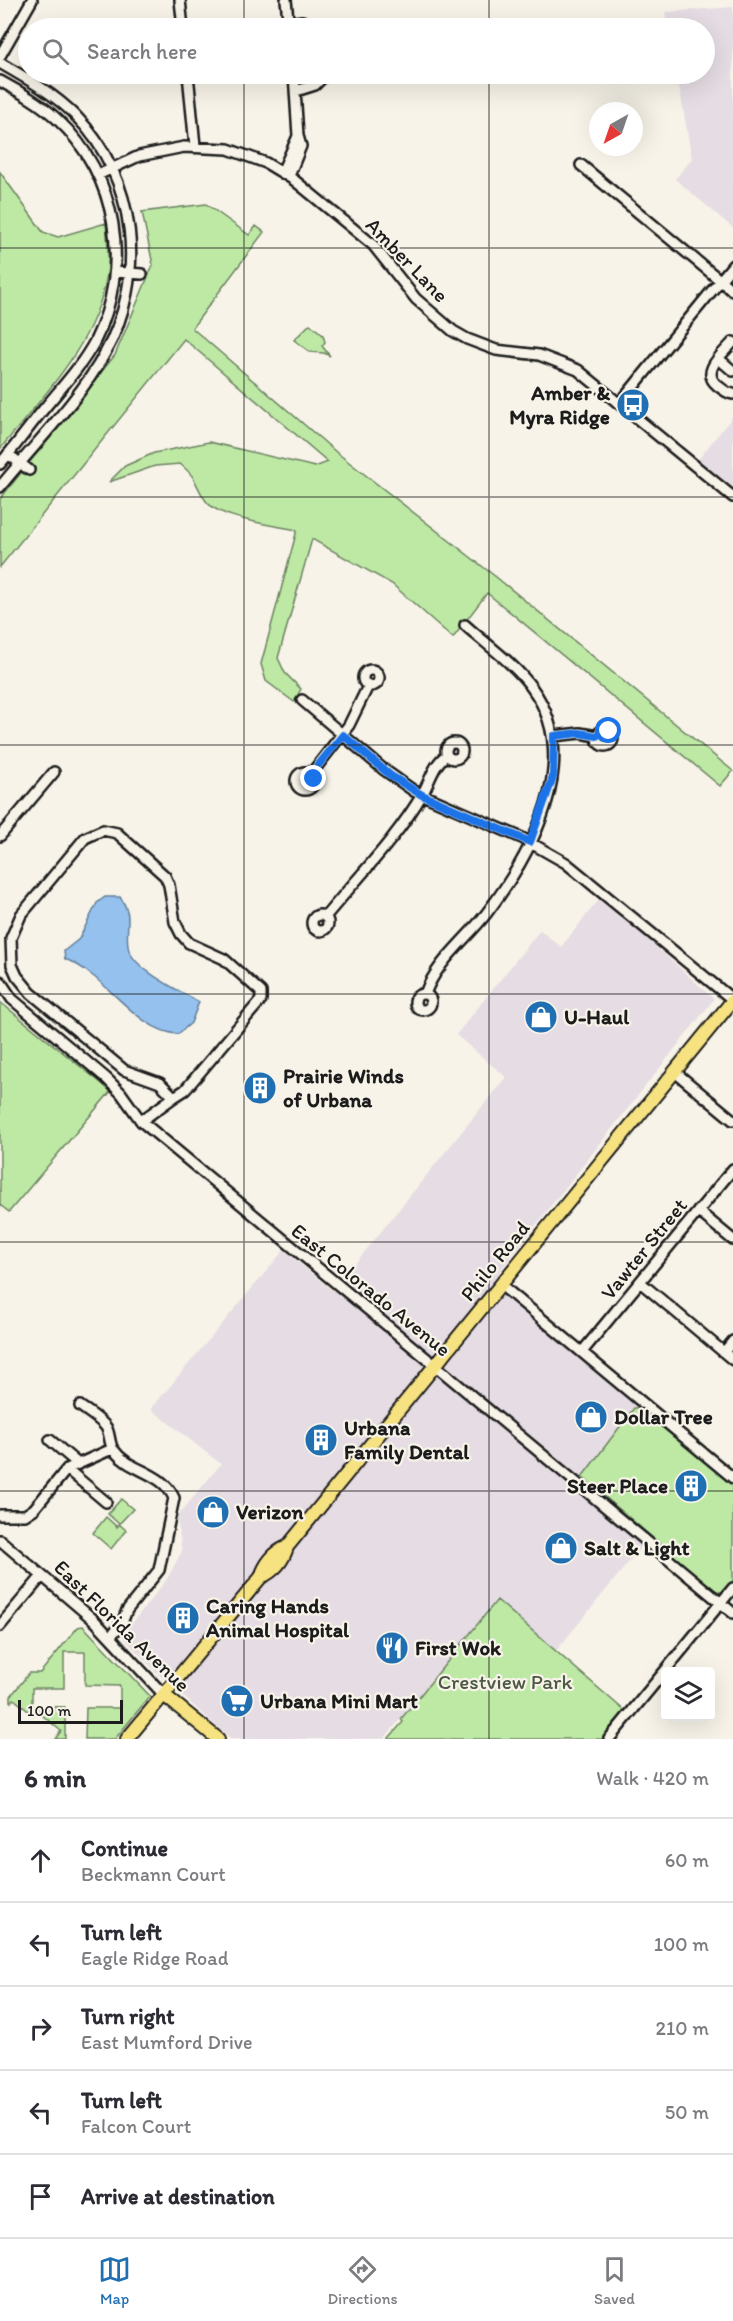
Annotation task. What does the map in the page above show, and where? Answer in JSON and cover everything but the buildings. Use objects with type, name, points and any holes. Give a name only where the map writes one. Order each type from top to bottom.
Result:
[{"type":"main road","name":"Philo Road","points":[[127,1739],[261,1577],[271,1572],[284,1556],[287,1547],[733,1000]]},
{"type":"main road","name":"East Florida Avenue","points":[[164,1695],[218,1739]]},
{"type":"street","points":[[22,18],[32,0]]},
{"type":"street","points":[[180,0],[182,18]]},
{"type":"street","points":[[286,0],[288,18]]},
{"type":"street","points":[[0,56],[18,24]]},
{"type":"street","points":[[0,63],[18,74]]},
{"type":"street","points":[[0,81],[57,119],[86,152],[98,175],[113,221],[115,272],[107,311],[90,349],[0,464]]},
{"type":"street","points":[[0,487],[104,356],[119,325],[131,273],[127,215],[112,169],[92,136],[67,107],[34,84]]},
{"type":"street","points":[[189,84],[195,146]]},
{"type":"street","points":[[286,174],[302,146],[298,136],[295,84]]},
{"type":"street","points":[[296,91],[317,84]]},
{"type":"street","name":"Amber Lane","points":[[98,175],[148,153],[195,146],[235,150],[286,174],[373,245],[416,299],[453,331],[496,350],[538,355],[565,363],[587,376],[733,497]]},
{"type":"street","points":[[581,165],[733,291]]},
{"type":"street","points":[[620,403],[733,265]]},
{"type":"street","points":[[115,272],[142,274]]},
{"type":"street","points":[[733,342],[712,368],[710,378],[726,392],[733,394]]},
{"type":"street","points":[[719,359],[733,371]]},
{"type":"street","points":[[8,454],[29,470]]},
{"type":"street","points":[[425,994],[438,967],[492,905],[530,842],[553,777],[554,736],[547,715],[532,688],[465,625]]},
{"type":"street","points":[[311,774],[343,735],[358,711],[368,686]]},
{"type":"street","points":[[302,700],[391,776],[422,795],[530,842],[589,880],[733,1000]]},
{"type":"street","points":[[554,736],[579,733],[597,736]]},
{"type":"street","points":[[325,916],[400,826],[422,795],[439,763],[447,755]]},
{"type":"street","points":[[0,836],[54,772]]},
{"type":"street","points":[[141,1121],[185,1090],[261,1000],[261,992],[224,959],[184,938],[175,922],[169,885],[158,868],[117,833],[100,830],[85,838],[21,915],[11,938],[12,965],[17,976],[31,993],[124,1070],[160,1083],[174,1097]]},
{"type":"street","name":"East Colorado Avenue","points":[[0,981],[12,999],[121,1093],[141,1121],[733,1613]]},
{"type":"street","points":[[675,1072],[733,1120]]},
{"type":"street","name":"Vawter Street","points":[[582,1353],[733,1169]]},
{"type":"street","points":[[698,1211],[733,1240]]},
{"type":"street","points":[[640,1282],[733,1360]]},
{"type":"street","points":[[501,1285],[733,1478]]},
{"type":"street","points":[[724,1352],[733,1341]]},
{"type":"street","points":[[80,1406],[106,1427],[112,1449],[138,1471],[153,1474],[169,1487],[174,1498],[159,1570],[127,1610],[122,1623],[110,1638]]},
{"type":"street","points":[[50,1440],[77,1463]]},
{"type":"street","points":[[0,1515],[25,1515],[34,1509],[67,1470],[77,1463],[112,1449]]},
{"type":"street","points":[[67,1470],[106,1502]]},
{"type":"street","name":"East Florida Avenue","points":[[0,1540],[42,1575],[110,1638],[164,1695]]},
{"type":"street","points":[[0,1626],[42,1575]]},
{"type":"street","points":[[609,1739],[733,1588]]},
{"type":"shaded area","points":[[733,7],[733,228],[675,179],[692,159],[679,84],[715,84],[715,18],[666,18],[665,12]]},
{"type":"shaded area","points":[[733,416],[733,490],[697,461]]},
{"type":"shaded area","points":[[601,897],[714,999],[498,1273],[645,1398],[582,1476],[650,1531],[637,1552],[556,1651],[497,1601],[384,1739],[231,1739],[157,1673],[122,1636],[167,1579],[182,1551],[177,1517],[221,1464],[151,1409],[284,1250],[333,1291],[506,1077],[456,1035],[540,930],[561,947]]},
{"type":"green space","points":[[0,172],[43,232],[58,237],[106,223],[108,255],[107,274],[101,299],[80,346],[50,389],[0,449]]},
{"type":"green space","points":[[206,204],[249,235],[256,226],[264,232],[192,328],[336,452],[496,577],[733,771],[720,786],[487,593],[453,638],[392,584],[312,539],[278,658],[285,673],[301,689],[294,702],[266,681],[261,664],[297,530],[234,517],[213,507],[206,501],[190,473],[180,464],[155,466],[109,482],[125,466],[154,453],[209,442],[315,467],[328,462],[184,339],[0,567],[0,499],[115,355],[153,265],[142,212]]},
{"type":"green space","points":[[310,324],[323,335],[325,342],[322,346],[330,356],[310,352],[294,340]]},
{"type":"green space","points":[[0,1002],[111,1091],[9,1212],[0,1205]]},
{"type":"green space","points":[[634,1408],[641,1408],[733,1483],[733,1582],[723,1593],[712,1589],[582,1477]]},
{"type":"green space","points":[[121,1499],[133,1509],[119,1524],[108,1514]]},
{"type":"green space","points":[[106,1517],[117,1527],[119,1524],[126,1530],[111,1549],[93,1533]]},
{"type":"green space","name":"Crestview Park","points":[[497,1600],[626,1712],[604,1739],[388,1739],[403,1722],[401,1719]]},
{"type":"green space","points":[[83,1626],[150,1696],[115,1739],[85,1739],[86,1708],[120,1708],[120,1686],[85,1685],[85,1652],[64,1652],[64,1688],[32,1688],[32,1706],[65,1707],[65,1739],[55,1739],[61,1731],[37,1711],[33,1715],[14,1699],[11,1702],[11,1696],[29,1673],[40,1673],[78,1627]]},
{"type":"water","points":[[105,897],[120,897],[127,910],[128,946],[138,963],[147,971],[199,1002],[191,1023],[178,1034],[163,1031],[148,1023],[94,977],[65,959],[64,951],[79,939],[97,903]]},
{"type":"place","name":"Amber & Myra Ridge","points":[[633,405]]},
{"type":"place","name":"U-Haul","points":[[541,1017]]},
{"type":"place","name":"Prairie Winds of Urbana","points":[[260,1088]]},
{"type":"place","name":"Dollar Tree","points":[[591,1417]]},
{"type":"place","name":"Urbana Family Dental","points":[[321,1440]]},
{"type":"place","name":"Steer Place","points":[[691,1486]]},
{"type":"place","name":"Verizon","points":[[213,1512]]},
{"type":"place","name":"Salt & Light","points":[[561,1548]]},
{"type":"place","name":"Caring Hands Animal Hospital","points":[[183,1618]]},
{"type":"place","name":"First Wok","points":[[392,1648]]},
{"type":"place","name":"Urbana Mini Mart","points":[[237,1701]]},
{"type":"route","points":[[314,779],[311,774],[343,735],[391,776],[422,795],[530,842],[553,777],[554,736],[588,733],[597,736],[602,731],[609,731]]}]
